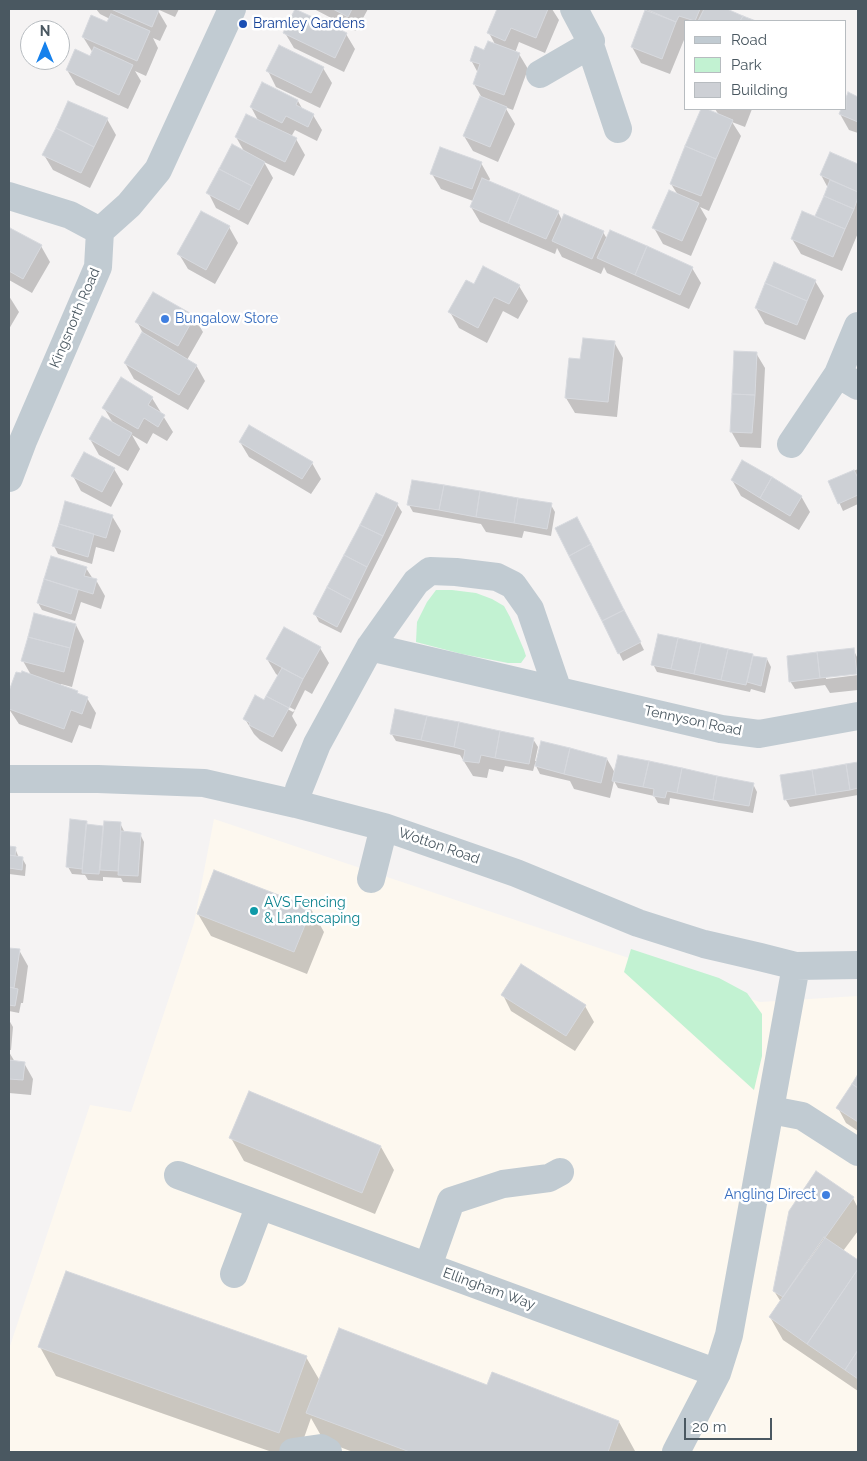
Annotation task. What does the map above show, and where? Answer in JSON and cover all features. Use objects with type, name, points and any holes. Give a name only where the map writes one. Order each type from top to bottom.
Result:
[{"type":"street","points":[[9,196],[70,216],[100,231],[129,205],[158,170],[232,9]]},
{"type":"street","points":[[574,9],[591,40],[590,45],[618,130]]},
{"type":"street","points":[[540,74],[590,45]]},
{"type":"street","name":"Kingsnorth Road","points":[[9,478],[98,267],[100,231]]},
{"type":"street","points":[[790,444],[848,380],[858,326]]},
{"type":"street","points":[[296,804],[299,789],[316,744],[370,647],[416,582],[430,571],[497,577],[513,584],[530,609],[558,691]]},
{"type":"street","name":"Tennyson Road","points":[[370,647],[721,729],[759,734],[858,716]]},
{"type":"street","name":"Wotton Road","points":[[9,779],[98,779],[204,784],[296,804],[384,827],[516,873],[638,923],[704,944],[796,966],[858,965]]},
{"type":"street","points":[[371,879],[384,827]]},
{"type":"street","points":[[676,1452],[717,1373],[729,1335],[796,966]]},
{"type":"street","points":[[771,1110],[802,1116],[858,1152]]},
{"type":"street","points":[[428,1266],[451,1201],[503,1184],[549,1178],[560,1172]]},
{"type":"street","name":"Ellingham Way","points":[[178,1174],[717,1373]]},
{"type":"street","points":[[234,1274],[260,1205]]},
{"type":"street","points":[[293,1452],[320,1448],[328,1452]]},
{"type":"shaded area","points":[[214,819],[760,1002],[858,996],[858,1452],[9,1452],[9,1349],[90,1105],[131,1112],[194,923]]},
{"type":"green space","points":[[436,590],[476,593],[504,606],[526,656],[521,663],[508,663],[462,654],[416,642],[417,622],[427,602]]},
{"type":"green space","points":[[631,949],[719,978],[747,993],[762,1014],[762,1056],[754,1090],[624,972]]},
{"type":"building","points":[[111,9],[157,9],[159,10],[152,27]]},
{"type":"building","points":[[295,9],[347,33],[335,58],[283,33]]},
{"type":"building","points":[[333,9],[352,9],[348,17]]},
{"type":"building","points":[[497,9],[548,9],[536,38],[511,28],[505,41],[487,33]]},
{"type":"building","points":[[646,9],[700,9],[695,20],[679,16],[676,22]]},
{"type":"building","points":[[704,9],[727,9],[743,16],[741,20],[698,20]]},
{"type":"building","points":[[645,10],[676,22],[662,59],[631,47]]},
{"type":"building","points":[[111,14],[150,31],[137,61],[82,37],[91,15],[107,22]]},
{"type":"building","points":[[743,16],[753,20],[741,20]]},
{"type":"building","points":[[488,41],[520,53],[504,95],[473,84],[480,64],[470,61],[475,46],[484,50]]},
{"type":"building","points":[[279,45],[324,67],[311,93],[266,71]]},
{"type":"building","points":[[94,47],[133,65],[119,95],[66,70],[70,70],[70,61],[75,49],[90,56]]},
{"type":"building","points":[[262,82],[298,100],[296,105],[314,114],[308,127],[286,116],[282,123],[250,107]]},
{"type":"building","points":[[848,92],[858,97],[858,122],[839,114],[841,110],[847,110]]},
{"type":"building","points":[[480,96],[507,107],[490,147],[463,136]]},
{"type":"building","points":[[68,101],[108,118],[94,147],[56,128]]},
{"type":"building","points":[[701,110],[709,110],[733,120],[716,159],[685,146]]},
{"type":"building","points":[[246,114],[297,138],[285,162],[235,137]]},
{"type":"building","points":[[56,128],[94,147],[81,173],[42,155]]},
{"type":"building","points":[[232,144],[265,162],[252,186],[219,169]]},
{"type":"building","points":[[685,146],[716,159],[701,196],[670,184]]},
{"type":"building","points":[[440,147],[482,162],[472,189],[430,174]]},
{"type":"building","points":[[830,152],[858,164],[858,192],[820,175]]},
{"type":"building","points":[[219,169],[252,186],[239,210],[206,193]]},
{"type":"building","points":[[482,178],[520,194],[508,223],[470,207]]},
{"type":"building","points":[[830,180],[858,192],[854,209],[824,196]]},
{"type":"building","points":[[669,190],[699,203],[682,241],[652,228]]},
{"type":"building","points":[[520,194],[559,211],[546,239],[508,223]]},
{"type":"building","points":[[824,196],[854,209],[845,229],[815,216]]},
{"type":"building","points":[[201,211],[230,226],[206,270],[177,254]]},
{"type":"building","points":[[802,211],[845,229],[833,257],[791,239]]},
{"type":"building","points":[[564,214],[604,231],[592,259],[552,241]]},
{"type":"building","points":[[10,228],[42,245],[23,279],[9,271]]},
{"type":"building","points":[[610,230],[647,246],[635,275],[597,258]]},
{"type":"building","points":[[647,246],[693,267],[680,295],[635,275]]},
{"type":"building","points":[[774,262],[816,280],[807,301],[765,283]]},
{"type":"building","points":[[483,266],[520,285],[509,304],[494,297],[478,328],[448,312],[466,280],[474,284]]},
{"type":"building","points":[[765,283],[807,301],[797,325],[755,308]]},
{"type":"building","name":"Bungalow Store","points":[[153,292],[195,316],[178,346],[135,322]]},
{"type":"building","points":[[142,332],[197,365],[179,395],[124,363]]},
{"type":"building","points":[[583,338],[615,341],[608,402],[565,398],[569,358],[580,359]]},
{"type":"building","points":[[734,351],[757,352],[755,395],[732,394]]},
{"type":"building","points":[[121,377],[153,397],[148,405],[165,415],[158,427],[144,418],[138,429],[102,408]]},
{"type":"building","points":[[732,394],[755,395],[752,433],[730,432]]},
{"type":"building","points":[[102,416],[132,433],[119,456],[89,439]]},
{"type":"building","points":[[249,425],[313,462],[302,479],[239,442]]},
{"type":"building","points":[[84,452],[115,468],[102,492],[71,476]]},
{"type":"building","points":[[742,460],[772,477],[760,498],[731,480]]},
{"type":"building","points":[[854,470],[858,478],[858,495],[838,504],[828,481]]},
{"type":"building","points":[[772,477],[802,496],[790,516],[760,498]]},
{"type":"building","points":[[412,480],[444,485],[439,510],[407,505]]},
{"type":"building","points":[[444,485],[480,491],[476,517],[439,510]]},
{"type":"building","points":[[480,491],[518,498],[514,523],[476,517]]},
{"type":"building","points":[[376,493],[398,503],[383,536],[360,525]]},
{"type":"building","points":[[518,498],[552,503],[547,529],[514,523]]},
{"type":"building","points":[[65,501],[113,515],[106,538],[59,524]]},
{"type":"building","points":[[577,517],[591,544],[569,556],[555,528]]},
{"type":"building","points":[[59,524],[94,534],[88,557],[52,546]]},
{"type":"building","points":[[360,525],[383,536],[367,567],[344,555]]},
{"type":"building","points":[[591,544],[624,610],[602,621],[569,556]]},
{"type":"building","points":[[344,555],[367,567],[351,600],[327,587]]},
{"type":"building","points":[[51,556],[87,567],[84,576],[97,579],[93,594],[44,579]]},
{"type":"building","points":[[44,579],[78,590],[71,614],[37,603]]},
{"type":"building","points":[[327,587],[351,600],[337,627],[313,614]]},
{"type":"building","points":[[624,610],[641,642],[618,654],[602,621]]},
{"type":"building","points":[[34,613],[76,624],[70,648],[28,637]]},
{"type":"building","points":[[284,627],[321,647],[303,679],[266,659]]},
{"type":"building","points":[[658,634],[678,638],[671,669],[651,665]]},
{"type":"building","points":[[28,637],[70,648],[64,672],[21,661]]},
{"type":"building","points":[[678,638],[701,643],[694,674],[671,669]]},
{"type":"building","points":[[701,643],[728,649],[721,680],[694,674]]},
{"type":"building","points":[[854,648],[857,674],[820,678],[817,652]]},
{"type":"building","points":[[728,649],[753,654],[746,685],[721,680]]},
{"type":"building","points":[[817,652],[820,678],[789,682],[787,656]]},
{"type":"building","points":[[753,656],[767,658],[761,686],[747,682]]},
{"type":"building","points":[[282,668],[303,679],[289,708],[266,696]]},
{"type":"building","points":[[22,671],[78,691],[77,693],[88,697],[82,714],[71,710],[64,729],[9,709],[9,691],[16,672],[21,673]]},
{"type":"building","points":[[255,695],[264,700],[266,696],[289,708],[273,737],[249,725],[250,723],[243,719]]},
{"type":"building","points":[[395,709],[427,716],[421,740],[390,734]]},
{"type":"building","points":[[427,716],[459,722],[454,747],[421,740]]},
{"type":"building","points":[[459,722],[500,731],[495,758],[481,755],[479,763],[463,761],[465,750],[454,747]]},
{"type":"building","points":[[500,731],[534,738],[529,764],[495,758]]},
{"type":"building","points":[[541,741],[570,748],[564,774],[535,766]]},
{"type":"building","points":[[570,748],[607,758],[601,783],[564,774]]},
{"type":"building","points":[[618,755],[649,761],[643,787],[612,781]]},
{"type":"building","points":[[649,761],[682,768],[677,793],[667,791],[665,798],[653,796],[654,789],[643,787]]},
{"type":"building","points":[[858,762],[858,788],[850,790],[846,764]]},
{"type":"building","points":[[846,764],[850,790],[816,795],[812,770]]},
{"type":"building","points":[[682,768],[717,776],[713,800],[677,793]]},
{"type":"building","points":[[812,770],[816,795],[784,800],[780,775]]},
{"type":"building","points":[[717,776],[754,783],[749,806],[713,800]]},
{"type":"building","points":[[70,819],[87,821],[82,869],[66,867]]},
{"type":"building","points":[[104,821],[121,822],[118,871],[100,870]]},
{"type":"building","points":[[86,824],[103,826],[99,874],[82,873]]},
{"type":"building","points":[[121,831],[141,833],[138,876],[118,875]]},
{"type":"building","points":[[9,846],[16,847],[15,856],[9,855]]},
{"type":"building","points":[[9,855],[23,857],[22,870],[9,868]]},
{"type":"building","name":"AVS Fencing & Landscaping","points":[[214,870],[312,908],[294,952],[197,914]]},
{"type":"building","points":[[9,948],[20,949],[14,988],[9,987]]},
{"type":"building","points":[[521,964],[586,1005],[566,1036],[501,995]]},
{"type":"building","points":[[9,987],[18,989],[15,1006],[9,1005]]},
{"type":"building","points":[[9,1060],[25,1062],[23,1080],[9,1079]]},
{"type":"building","points":[[858,1074],[858,1088],[852,1084]]},
{"type":"building","points":[[852,1084],[858,1088],[858,1122],[836,1108]]},
{"type":"building","points":[[249,1091],[381,1146],[362,1193],[229,1138]]},
{"type":"building","points":[[816,1171],[854,1197],[783,1297],[773,1291],[789,1211]]},
{"type":"building","points":[[824,1237],[858,1260],[858,1269],[807,1344],[769,1317]]},
{"type":"building","points":[[858,1269],[858,1350],[845,1370],[807,1344]]},
{"type":"building","points":[[66,1271],[307,1356],[279,1433],[38,1347]]},
{"type":"building","points":[[339,1328],[487,1385],[492,1372],[619,1421],[608,1452],[410,1452],[306,1413]]},
{"type":"building","points":[[858,1350],[858,1379],[845,1370]]},
{"type":"place","name":"Bramley Gardens","points":[[243,24]]},
{"type":"place","name":"Bungalow Store","points":[[165,319]]},
{"type":"place","name":"AVS Fencing & Landscaping","points":[[254,911]]},
{"type":"place","name":"Angling Direct","points":[[826,1195]]}]
